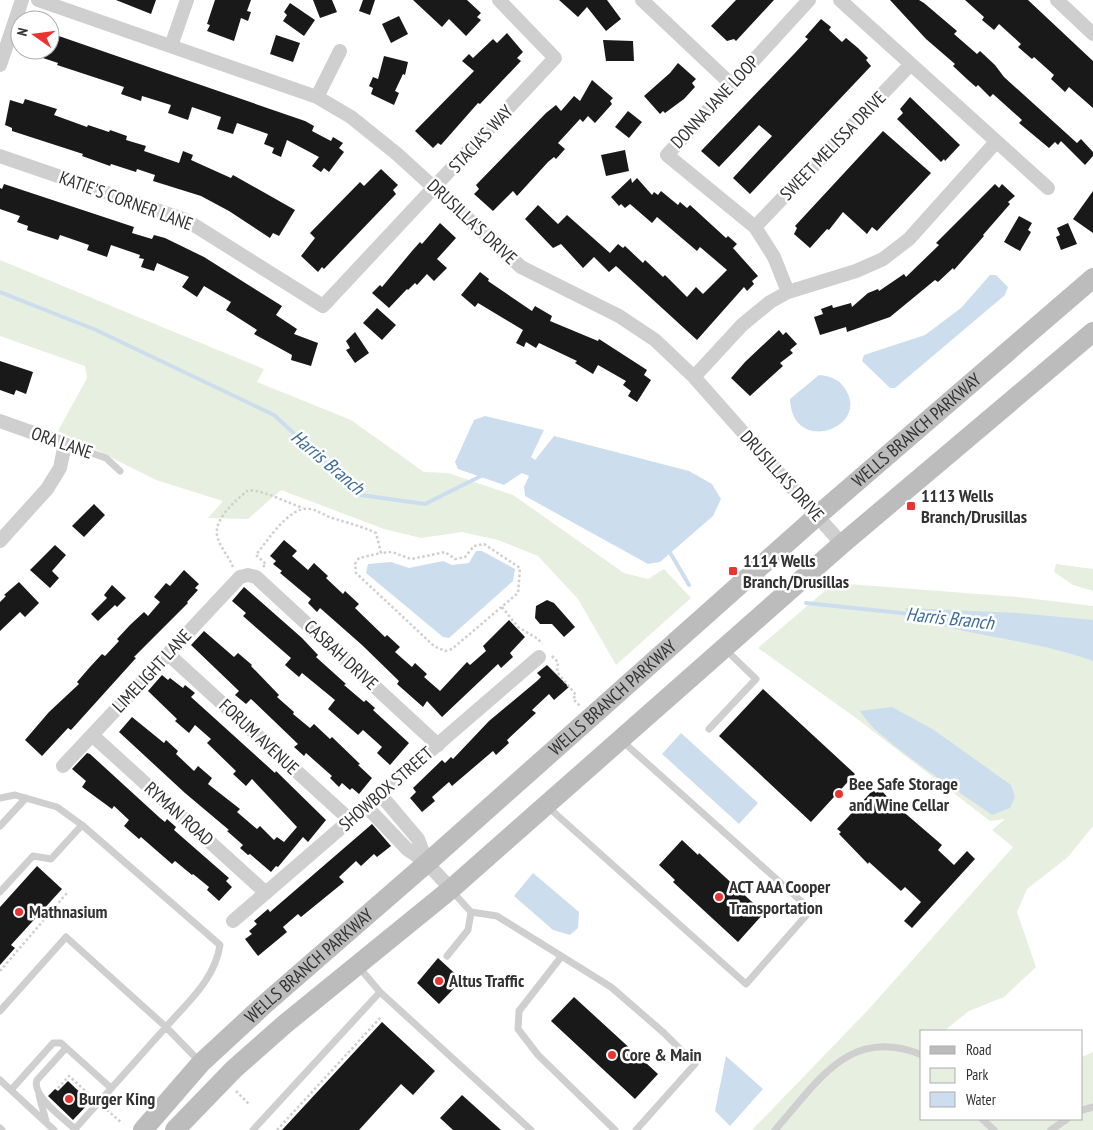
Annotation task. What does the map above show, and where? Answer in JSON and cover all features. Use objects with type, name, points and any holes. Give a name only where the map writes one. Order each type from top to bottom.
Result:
[{"type":"main road","name":"WELLS BRANCH PARKWAY","points":[[143,1130],[201,1063],[266,1003],[427,863],[817,516],[1093,278]]},
{"type":"main road","name":"WELLS BRANCH PARKWAY","points":[[175,1130],[234,1069],[285,1024],[451,889],[842,544],[1093,332]]},
{"type":"main road","points":[[155,1130],[196,1084],[201,1063]]},
{"type":"street","points":[[0,65],[22,0]]},
{"type":"street","name":"DRUSILLA'S DRIVE","points":[[38,0],[318,97],[351,117],[436,188],[521,267],[619,316],[655,340],[694,377],[842,544]]},
{"type":"street","points":[[171,46],[187,0]]},
{"type":"street","name":"STACIA'S WAY","points":[[323,306],[436,188],[555,58],[499,0]]},
{"type":"street","points":[[642,0],[732,85]]},
{"type":"street","name":"DONNA JANE LOOP","points":[[788,292],[774,257],[755,227],[667,155],[809,0]]},
{"type":"street","points":[[840,0],[1048,188]]},
{"type":"street","points":[[1057,0],[1093,34]]},
{"type":"street","points":[[318,97],[340,51]]},
{"type":"street","name":"SWEET MELISSA DRIVE","points":[[755,227],[911,64]]},
{"type":"street","points":[[694,377],[742,325],[770,302],[788,292],[856,271],[883,259],[909,239],[996,142]]},
{"type":"street","name":"KATIE'S CORNER LANE","points":[[0,156],[186,220],[323,306]]},
{"type":"street","name":"ORA LANE","points":[[0,421],[65,444]]},
{"type":"street","points":[[0,540],[48,489],[60,468],[65,444]]},
{"type":"street","name":"LIMELIGHT LANE","points":[[63,766],[168,654],[237,573]]},
{"type":"street","name":"CASBAH DRIVE","points":[[237,573],[256,577],[438,745]]},
{"type":"street","name":"FORUM AVENUE","points":[[168,654],[350,820]]},
{"type":"street","name":"SHOWBOX STREET","points":[[233,921],[539,657]]},
{"type":"street","name":"RYMAN ROAD","points":[[92,735],[266,893]]},
{"type":"street","points":[[380,794],[418,838],[427,863]]},
{"type":"street","points":[[366,806],[407,849],[427,863],[451,889]]},
{"type":"lane","name":"ORA LANE","points":[[65,444],[106,458],[120,471]]},
{"type":"lane","points":[[709,729],[756,679],[724,647]]},
{"type":"lane","points":[[546,805],[746,984],[811,910],[620,740]]},
{"type":"lane","points":[[0,798],[15,795],[57,806],[82,825],[220,944],[218,962],[210,977],[75,1130],[39,1095]]},
{"type":"lane","points":[[0,826],[26,798]]},
{"type":"lane","points":[[0,892],[33,856],[51,859],[82,825]]},
{"type":"lane","points":[[451,889],[471,912],[496,916],[611,986],[664,1033],[695,1064],[636,1130]]},
{"type":"lane","points":[[447,956],[468,930],[471,912]]},
{"type":"lane","points":[[0,1011],[66,937],[166,1027],[201,1063]]},
{"type":"lane","points":[[561,957],[519,1011],[518,1028],[538,1055],[615,1130]]},
{"type":"lane","points":[[358,966],[380,992],[531,1130]]},
{"type":"lane","points":[[253,1130],[380,992]]},
{"type":"lane","points":[[11,1090],[53,1043],[61,1043],[111,1088]]},
{"type":"lane","points":[[775,1130],[832,1067],[862,1048],[883,1045],[920,1054]]},
{"type":"lane","points":[[46,1122],[35,1086],[37,1080],[66,1048]]},
{"type":"lane","points":[[0,1080],[54,1130]]},
{"type":"lane","points":[[983,1120],[994,1130]]},
{"type":"lane","points":[[1051,1130],[1066,1120]]},
{"type":"path","points":[[237,573],[218,540],[216,530],[218,523],[251,489],[331,518],[354,523],[376,533],[381,553]]},
{"type":"path","points":[[262,568],[266,564],[256,555],[289,516],[296,511],[307,509]]},
{"type":"path","points":[[484,544],[520,568],[520,589],[518,593],[452,649],[439,650],[356,573],[355,564],[359,558],[381,553],[392,552],[411,559],[445,552],[455,559],[465,557],[470,548],[484,544]]},
{"type":"path","points":[[0,970],[67,893]]},
{"type":"path","points":[[277,1130],[381,1017]]},
{"type":"path","points":[[58,1088],[70,1076],[96,1100]]},
{"type":"path","points":[[236,1091],[250,1104]]},
{"type":"path","points":[[107,1110],[122,1123]]},
{"type":"green space","points":[[0,260],[264,369],[257,382],[351,420],[424,472],[448,473],[513,495],[624,573],[648,579],[664,569],[691,598],[616,665],[578,599],[538,556],[498,540],[462,532],[421,538],[384,529],[281,490],[248,519],[208,518],[223,501],[156,480],[58,431],[87,378],[85,366],[0,336]]},
{"type":"green space","points":[[1056,564],[1093,569],[1093,591],[1073,585],[1054,572]]},
{"type":"green space","points":[[834,583],[1018,597],[1093,606],[1093,826],[1068,857],[1027,889],[1017,912],[1036,967],[1004,997],[969,1011],[945,1030],[920,1030],[920,1120],[1083,1120],[1083,1057],[1093,1052],[1093,1130],[752,1130],[868,1010],[1013,847],[992,830],[1005,819],[990,821],[856,718],[758,648]]},
{"type":"water","points":[[990,275],[996,275],[1008,287],[1005,295],[895,388],[890,388],[862,361],[864,355],[925,335],[961,308]]},
{"type":"water","points":[[819,375],[828,376],[842,384],[847,392],[850,405],[847,417],[838,425],[827,430],[814,431],[803,427],[794,416],[790,399]]},
{"type":"water","points":[[485,416],[544,430],[531,457],[535,460],[554,436],[689,471],[712,484],[721,499],[713,516],[660,562],[648,564],[525,496],[524,487],[529,476],[522,473],[504,485],[458,469],[455,462],[474,420]]},
{"type":"water","points":[[476,551],[482,551],[515,569],[513,581],[449,638],[443,637],[366,573],[368,564],[391,562],[409,568],[443,561],[452,565],[469,563]]},
{"type":"water","points":[[905,608],[1018,613],[1093,620],[1093,661],[1047,648],[932,623],[909,616]]},
{"type":"water","points":[[892,707],[934,730],[1011,785],[1015,797],[1010,808],[992,815],[882,736],[860,711]]},
{"type":"water","points":[[681,733],[758,803],[739,824],[662,754]]},
{"type":"water","points":[[533,873],[579,912],[578,928],[570,935],[553,930],[514,896]]},
{"type":"water","points":[[726,1056],[763,1089],[730,1126],[715,1111]]},
{"type":"building","points":[[116,0],[156,0],[151,14]]},
{"type":"building","points":[[215,0],[251,0],[247,11],[251,12],[248,21],[241,18],[234,41],[207,31],[210,25],[207,24]]},
{"type":"building","points":[[313,0],[332,0],[337,12],[320,18]]},
{"type":"building","points":[[363,0],[375,0],[370,15],[359,11]]},
{"type":"building","points":[[413,0],[467,0],[481,13],[477,17],[481,20],[466,36],[449,19],[442,27]]},
{"type":"building","points":[[559,0],[607,0],[621,19],[606,31],[587,7],[578,17]]},
{"type":"building","points":[[736,0],[774,0],[736,41],[734,39],[727,41],[711,26]]},
{"type":"building","points":[[890,0],[919,0],[924,3],[957,31],[954,34],[977,54],[980,51],[995,65],[1004,77],[1077,143],[1081,139],[1093,152],[1093,156],[1085,165],[1061,141],[1058,145],[1055,142],[1049,148],[1019,123],[1022,120],[993,94],[990,97],[978,85],[976,87],[968,80],[953,66],[955,64],[926,39]]},
{"type":"building","points":[[965,0],[1028,0],[1093,61],[1093,108],[1069,87],[1065,92],[1051,79],[1054,75],[1034,57],[1032,59],[1018,47],[1021,44],[999,24],[994,30],[982,20],[984,17]]},
{"type":"building","points":[[290,3],[315,20],[304,36],[283,21],[287,15],[284,12]]},
{"type":"building","points":[[399,16],[408,34],[391,43],[382,24]]},
{"type":"building","points":[[821,19],[831,27],[829,30],[842,42],[846,38],[858,48],[868,58],[866,60],[871,66],[750,194],[733,178],[772,136],[759,125],[719,167],[701,151],[808,39],[805,37]]},
{"type":"building","points":[[507,33],[523,52],[517,58],[521,61],[480,104],[478,103],[441,145],[438,143],[433,148],[415,131],[474,71],[462,61],[469,54],[473,58],[493,39],[497,43]]},
{"type":"building","points":[[276,35],[300,43],[293,62],[270,54]]},
{"type":"building","points":[[60,36],[305,121],[314,126],[312,131],[331,141],[333,137],[343,143],[339,148],[344,152],[329,172],[324,168],[321,172],[312,166],[319,157],[287,140],[281,157],[272,153],[274,148],[264,144],[268,134],[237,123],[233,134],[217,129],[221,117],[192,107],[188,120],[168,113],[171,105],[142,96],[141,101],[121,94],[124,87],[57,65],[58,63],[49,60],[60,60]]},
{"type":"building","points":[[603,40],[633,41],[634,61],[606,61]]},
{"type":"building","points":[[384,56],[408,62],[405,75],[403,74],[395,91],[399,93],[394,105],[371,94],[373,88],[369,86],[373,77],[378,79]]},
{"type":"building","points":[[678,63],[696,79],[692,83],[695,87],[684,99],[665,113],[663,111],[660,114],[644,96],[670,73]]},
{"type":"building","points":[[592,80],[613,98],[610,101],[612,104],[595,123],[588,116],[583,122],[580,119],[558,143],[565,149],[556,159],[554,157],[548,162],[517,196],[513,191],[493,211],[474,194],[479,189],[476,185],[546,113],[556,105],[561,111],[574,96],[580,101]]},
{"type":"building","points":[[910,97],[960,145],[945,161],[944,159],[941,162],[897,119],[903,113],[900,109]]},
{"type":"building","points":[[25,99],[57,109],[54,115],[87,127],[88,125],[127,136],[126,140],[146,146],[144,151],[179,163],[183,151],[193,155],[191,160],[231,178],[233,175],[295,210],[279,236],[273,233],[270,238],[229,211],[201,196],[153,181],[155,175],[137,169],[136,172],[111,164],[110,166],[82,156],[83,154],[12,131],[12,128],[5,125],[10,100],[23,104]]},
{"type":"building","points":[[628,111],[642,122],[629,138],[615,127]]},
{"type":"building","points":[[883,131],[931,173],[877,231],[872,227],[867,234],[843,212],[829,230],[827,229],[810,248],[794,234],[797,228],[795,226]]},
{"type":"building","points":[[625,150],[629,171],[606,176],[601,155]]},
{"type":"building","points":[[381,169],[398,185],[393,190],[396,194],[324,269],[322,267],[318,272],[301,256],[315,238],[310,233],[360,182],[364,186]]},
{"type":"building","points":[[631,178],[632,183],[637,178],[652,195],[654,192],[658,195],[661,191],[678,205],[680,202],[687,208],[690,205],[726,238],[728,236],[737,244],[733,248],[758,276],[752,281],[754,284],[747,291],[744,287],[697,340],[616,266],[609,272],[594,257],[583,268],[561,244],[553,248],[525,219],[538,205],[558,224],[567,215],[610,253],[618,244],[623,248],[625,246],[643,263],[645,260],[663,277],[665,275],[687,297],[696,287],[703,294],[727,270],[700,247],[697,251],[657,217],[652,223],[630,204],[625,208],[621,204],[619,206],[611,197]]},
{"type":"building","points":[[4,184],[134,227],[132,233],[152,239],[154,235],[165,238],[204,257],[282,306],[276,315],[297,329],[294,334],[318,343],[311,366],[291,360],[292,355],[254,334],[257,330],[226,310],[231,302],[204,286],[197,297],[182,287],[189,277],[157,263],[154,271],[141,267],[144,259],[139,258],[140,255],[111,245],[107,257],[87,250],[89,245],[60,235],[58,240],[27,230],[28,226],[17,222],[20,216],[0,209],[0,188],[2,189]]},
{"type":"building","points":[[995,184],[999,188],[1002,184],[1015,196],[1008,202],[1010,204],[954,270],[953,268],[938,282],[935,280],[890,317],[847,332],[846,327],[820,335],[814,317],[823,314],[821,309],[832,305],[833,308],[851,303],[852,307],[868,293],[878,289],[879,291],[904,274],[906,277],[939,245],[936,243]]},
{"type":"building","points":[[1093,191],[1093,233],[1073,219]]},
{"type":"building","points":[[1019,216],[1032,223],[1028,230],[1031,232],[1020,251],[1004,242]]},
{"type":"building","points":[[440,223],[456,238],[437,259],[447,268],[434,281],[427,274],[417,285],[415,283],[407,289],[389,308],[372,293],[380,285],[382,287],[420,242],[422,244]]},
{"type":"building","points":[[1068,223],[1077,244],[1061,250],[1056,237],[1060,235],[1057,228]]},
{"type":"building","points":[[480,272],[489,279],[488,281],[532,311],[535,306],[552,316],[550,321],[598,341],[599,339],[647,370],[644,375],[651,380],[637,402],[628,396],[631,391],[623,385],[626,381],[598,365],[593,374],[575,363],[577,361],[539,343],[536,348],[526,342],[524,347],[516,343],[523,330],[478,303],[475,307],[461,295]]},
{"type":"building","points":[[377,308],[396,325],[382,340],[363,323]]},
{"type":"building","points":[[779,330],[783,335],[786,332],[797,344],[790,350],[793,353],[780,363],[783,366],[750,396],[731,378]]},
{"type":"building","points":[[355,332],[369,353],[355,363],[346,350],[350,348],[346,341]]},
{"type":"building","points":[[0,361],[33,372],[26,394],[16,390],[14,395],[0,390]]},
{"type":"building","points":[[94,504],[105,515],[84,537],[72,526]]},
{"type":"building","points":[[284,540],[297,551],[292,556],[308,570],[314,563],[343,594],[345,591],[359,604],[355,608],[385,637],[387,635],[400,647],[395,652],[412,667],[415,663],[427,674],[424,677],[440,691],[467,662],[470,665],[486,651],[483,646],[509,620],[525,637],[510,653],[513,657],[501,668],[498,664],[442,717],[427,701],[423,707],[397,684],[399,681],[362,645],[320,608],[317,612],[308,603],[311,599],[280,573],[282,571],[273,564],[276,561],[270,556]]},
{"type":"building","points":[[55,545],[66,555],[52,571],[59,578],[50,588],[30,570]]},
{"type":"building","points":[[184,570],[199,584],[195,588],[198,590],[188,603],[134,657],[136,658],[71,730],[68,728],[42,756],[25,740],[49,712],[79,684],[77,682],[102,654],[105,656],[119,641],[117,639],[130,625],[144,612],[148,616],[160,602],[154,597],[166,583],[170,586]]},
{"type":"building","points":[[19,582],[39,603],[25,617],[20,612],[0,631],[0,602],[6,596],[4,595]]},
{"type":"building","points":[[112,585],[126,598],[117,607],[115,605],[98,621],[91,614],[107,598],[104,595]]},
{"type":"building","points":[[244,587],[302,638],[318,655],[316,657],[346,684],[344,685],[364,702],[366,700],[375,708],[373,710],[409,743],[390,765],[377,753],[382,747],[363,730],[358,735],[328,709],[335,700],[302,673],[299,677],[285,665],[291,658],[243,616],[246,613],[232,601]]},
{"type":"building","points":[[547,600],[554,603],[575,627],[564,637],[552,624],[540,624],[535,618],[536,606]]},
{"type":"building","points":[[204,631],[234,657],[238,653],[252,665],[279,695],[277,697],[294,712],[293,714],[310,728],[314,724],[330,739],[332,737],[360,764],[358,765],[372,778],[359,794],[352,788],[350,790],[342,783],[339,787],[330,778],[332,776],[306,753],[304,756],[294,747],[298,744],[251,699],[246,704],[235,695],[239,691],[191,645]]},
{"type":"building","points":[[547,665],[569,687],[554,700],[549,694],[532,710],[536,713],[507,740],[509,743],[496,755],[493,751],[452,786],[449,782],[432,797],[435,801],[422,812],[410,798],[416,792],[413,788],[442,760],[445,763],[451,757],[453,759],[489,721],[541,677],[537,673]]},
{"type":"building","points":[[162,675],[168,680],[170,678],[183,688],[185,685],[195,693],[191,697],[275,773],[276,771],[326,820],[308,842],[303,837],[278,867],[276,866],[271,872],[240,848],[243,845],[227,831],[229,830],[185,793],[119,732],[132,717],[164,743],[166,740],[178,751],[176,754],[194,771],[198,766],[212,778],[208,784],[240,809],[237,812],[257,829],[260,826],[274,840],[277,837],[284,842],[297,827],[252,779],[246,786],[233,774],[236,771],[207,743],[211,739],[195,725],[189,733],[175,721],[177,719],[148,691]]},
{"type":"building","points":[[763,689],[855,774],[811,822],[719,736]]},
{"type":"building","points":[[87,753],[160,818],[165,822],[167,819],[176,827],[174,830],[229,878],[226,881],[232,887],[219,901],[207,890],[209,887],[193,874],[175,861],[172,864],[141,837],[139,839],[124,826],[129,820],[114,806],[112,809],[82,787],[86,781],[72,769]]},
{"type":"building","points":[[880,789],[892,802],[942,845],[938,850],[954,865],[967,851],[975,859],[912,928],[904,921],[921,902],[905,887],[901,891],[869,862],[868,864],[839,834],[841,832],[837,829],[873,790],[876,793]]},
{"type":"building","points":[[372,824],[391,846],[377,857],[374,854],[361,866],[356,861],[339,877],[344,882],[301,917],[298,914],[283,927],[287,932],[258,956],[245,939],[252,934],[249,931],[257,924],[254,921],[268,909],[270,912]]},
{"type":"building","name":"ACT AAA Cooper Transportation","points":[[682,840],[698,855],[699,853],[764,913],[738,942],[673,882],[675,880],[659,865]]},
{"type":"building","points":[[37,866],[62,889],[11,945],[15,948],[0,965],[0,907]]},
{"type":"building","name":"Altus Traffic","points":[[438,958],[462,980],[439,1004],[417,983]]},
{"type":"building","name":"Core & Main","points":[[574,997],[658,1074],[635,1099],[551,1021]]},
{"type":"building","points":[[382,1022],[435,1071],[413,1095],[401,1084],[359,1130],[282,1130]]},
{"type":"building","name":"Burger King","points":[[68,1081],[90,1102],[73,1120],[48,1096],[55,1089],[58,1091]]},
{"type":"building","points":[[462,1095],[501,1130],[453,1130],[440,1118]]},
{"type":"waterway","name":"Harris Branch","points":[[0,292],[96,330],[274,415],[361,495],[425,504],[483,475]]},
{"type":"waterway","name":"Harris Branch","points":[[668,549],[689,585]]},
{"type":"waterway","name":"Harris Branch","points":[[806,603],[911,614]]},
{"type":"place","name":"1113 Wells Branch/Drusillas","points":[[911,506]]},
{"type":"place","name":"1114 Wells Branch/Drusillas","points":[[733,571]]},
{"type":"place","name":"Bee Safe Storage and Wine Cellar","points":[[839,794]]},
{"type":"place","name":"ACT AAA Cooper Transportation","points":[[719,897]]},
{"type":"place","name":"Mathnasium","points":[[19,912]]},
{"type":"place","name":"Altus Traffic","points":[[439,981]]},
{"type":"place","name":"Core & Main","points":[[612,1055]]},
{"type":"place","name":"Burger King","points":[[69,1099]]}]
